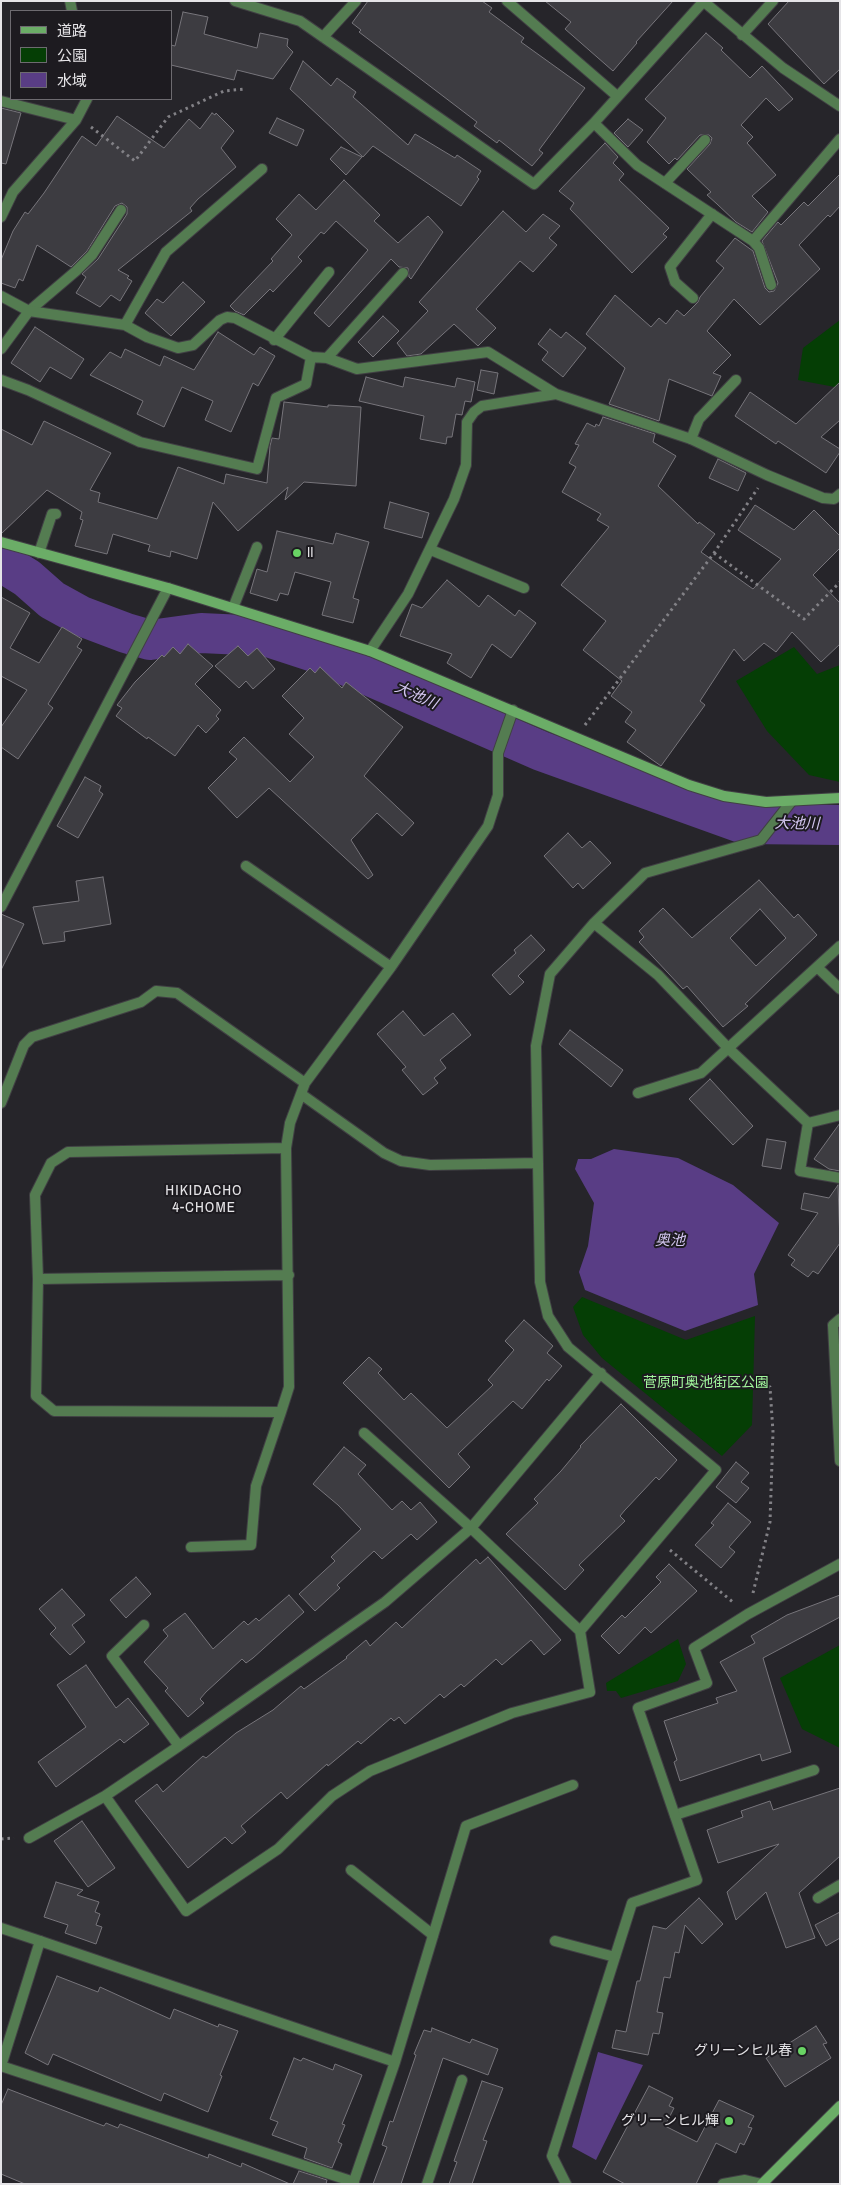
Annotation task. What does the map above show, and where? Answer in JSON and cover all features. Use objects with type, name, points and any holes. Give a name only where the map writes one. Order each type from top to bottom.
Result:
[{"type":"street","points":[[236,1],[300,21],[534,184],[594,123],[703,1],[783,68],[840,106]]},
{"type":"street","points":[[323,37],[356,1]]},
{"type":"street","points":[[507,1],[617,96]]},
{"type":"street","points":[[742,35],[773,1]]},
{"type":"street","points":[[1,217],[13,192],[76,120],[86,100]]},
{"type":"street","points":[[1,101],[76,120]]},
{"type":"street","points":[[594,123],[636,165],[753,241],[759,248],[771,285]]},
{"type":"street","points":[[753,241],[840,139]]},
{"type":"street","points":[[665,183],[705,140]]},
{"type":"street","points":[[125,325],[166,252],[262,169]]},
{"type":"street","points":[[1,349],[29,311],[76,271],[92,254],[121,210]]},
{"type":"street","points":[[693,298],[675,282],[670,267],[712,214]]},
{"type":"street","points":[[274,340],[329,272]]},
{"type":"street","points":[[326,358],[403,273]]},
{"type":"street","points":[[1,296],[29,311],[125,325],[178,348],[193,345],[220,320],[227,317],[235,318],[274,340],[311,357],[326,358],[357,369],[488,352],[556,394],[691,439],[767,475],[823,498],[834,499],[840,494]]},
{"type":"street","points":[[1,380],[28,390],[140,442],[257,469],[276,398],[306,384],[311,357]]},
{"type":"street","points":[[691,439],[699,419],[736,380]]},
{"type":"street","points":[[370,651],[408,594],[431,550],[466,465],[467,422],[474,412],[482,406],[556,394]]},
{"type":"street","points":[[39,552],[52,514],[56,514]]},
{"type":"street","points":[[1,542],[168,588],[370,651],[688,785],[724,796],[766,802],[840,798]]},
{"type":"street","points":[[233,608],[257,547]]},
{"type":"street","points":[[431,550],[524,588]]},
{"type":"street","points":[[1,907],[168,588]]},
{"type":"street","points":[[191,1547],[251,1545],[256,1486],[290,1387],[286,1148],[290,1123],[305,1083],[391,967],[488,826],[498,795],[498,753],[513,710]]},
{"type":"street","points":[[580,1631],[716,1470],[568,1346],[548,1316],[540,1282],[536,1046],[550,974],[594,923],[644,873],[761,840],[791,802]]},
{"type":"street","points":[[246,866],[391,967]]},
{"type":"street","points":[[594,923],[658,976],[728,1049],[808,1123]]},
{"type":"street","points":[[638,1093],[701,1073],[840,946]]},
{"type":"street","points":[[817,967],[840,989]]},
{"type":"street","points":[[1,1103],[24,1045],[32,1037],[141,1002],[156,991],[177,993],[305,1083]]},
{"type":"street","points":[[301,1094],[384,1153],[401,1162],[430,1165],[538,1163]]},
{"type":"street","points":[[808,1123],[840,1115]]},
{"type":"street","points":[[808,1123],[800,1171],[840,1178]]},
{"type":"street","points":[[281,1412],[54,1411],[36,1396],[38,1279],[35,1195],[51,1163],[68,1152],[286,1148]]},
{"type":"street","points":[[38,1279],[289,1274]]},
{"type":"street","points":[[840,1319],[833,1325],[840,1460]]},
{"type":"street","points":[[29,1838],[106,1796],[385,1602],[471,1528],[601,1373]]},
{"type":"street","points":[[106,1796],[186,1911],[278,1849],[332,1796],[370,1771],[512,1713],[590,1692],[580,1631],[471,1528],[364,1433]]},
{"type":"street","points":[[566,2184],[552,2156],[632,1903],[697,1880],[638,1708],[707,1683],[694,1648],[748,1614],[840,1564]]},
{"type":"street","points":[[144,1625],[112,1656],[179,1746]]},
{"type":"street","points":[[675,1815],[814,1770]]},
{"type":"street","points":[[40,1941],[1,2066],[353,2183],[395,2062],[466,1826],[574,1785]]},
{"type":"street","points":[[351,1870],[433,1935]]},
{"type":"street","points":[[818,1898],[840,1885]]},
{"type":"street","points":[[1,1928],[395,2062]]},
{"type":"street","points":[[555,1941],[615,1957]]},
{"type":"street","points":[[428,2184],[462,2080]]},
{"type":"street","points":[[723,2184],[745,2180],[762,2184],[840,2106]]},
{"type":"path","points":[[76,120],[92,128],[135,161],[168,117],[224,91],[245,89]]},
{"type":"path","points":[[576,737],[714,553],[767,475]]},
{"type":"path","points":[[714,553],[804,619],[840,582]]},
{"type":"path","points":[[657,1539],[748,1614],[770,1522],[773,1432],[770,1387],[753,1382]]},
{"type":"green space","points":[[840,320],[840,388],[798,380],[803,348]]},
{"type":"green space","points":[[794,647],[817,674],[840,665],[840,782],[809,775],[767,731],[736,681]]},
{"type":"green space","name":"菅原町奥池街区公園","points":[[582,1297],[686,1340],[755,1316],[752,1425],[722,1456],[602,1358],[583,1335],[573,1307]]},
{"type":"green space","points":[[678,1639],[686,1664],[678,1681],[621,1698],[616,1691],[607,1691],[606,1683]]},
{"type":"green space","points":[[840,1645],[840,1748],[802,1729],[780,1678]]},
{"type":"water","name":"奥池","points":[[614,1149],[678,1158],[733,1185],[779,1223],[754,1274],[758,1305],[685,1331],[585,1290],[579,1272],[588,1246],[594,1203],[575,1169],[578,1159],[591,1159]]},
{"type":"water","points":[[598,2052],[643,2065],[596,2160],[572,2147]]},
{"type":"building","points":[[368,1],[482,1],[492,8],[489,12],[524,38],[521,42],[585,88],[539,150],[543,153],[532,166],[499,140],[497,143],[474,126],[477,122],[359,32],[361,30],[352,23]]},
{"type":"building","points":[[545,1],[673,1],[613,71],[565,29],[571,22]]},
{"type":"building","points":[[789,1],[840,1],[840,69],[824,84],[768,24]]},
{"type":"building","points":[[183,12],[208,17],[204,34],[257,48],[260,33],[288,39],[287,46],[293,52],[273,79],[237,70],[234,80],[172,65],[172,45],[175,46]]},
{"type":"building","points":[[706,33],[723,48],[721,50],[750,78],[762,66],[793,99],[779,111],[766,98],[741,125],[753,137],[747,143],[776,175],[752,196],[768,212],[752,232],[736,222],[707,195],[711,192],[687,169],[710,144],[712,138],[709,135],[700,135],[677,160],[675,158],[669,164],[647,142],[666,118],[645,99]]},
{"type":"building","points":[[303,61],[331,86],[337,78],[356,92],[353,97],[408,145],[415,134],[455,158],[457,155],[481,171],[477,177],[479,179],[461,206],[373,146],[363,157],[290,89]]},
{"type":"building","points":[[1,108],[21,113],[6,164],[1,163]]},
{"type":"building","points":[[212,113],[215,115],[216,113],[234,131],[221,148],[236,167],[198,199],[190,208],[192,211],[118,270],[129,276],[127,278],[132,281],[120,301],[111,295],[100,307],[76,293],[86,277],[82,274],[98,259],[127,214],[127,207],[122,203],[115,206],[87,251],[71,267],[37,245],[23,281],[19,279],[15,288],[1,283],[1,260],[13,231],[25,212],[28,214],[44,193],[82,136],[96,146],[117,116],[164,148],[189,119],[200,129]]},
{"type":"building","points":[[277,118],[304,130],[297,146],[269,133]]},
{"type":"building","points":[[628,119],[643,130],[628,147],[614,133]]},
{"type":"building","points":[[605,143],[618,157],[613,163],[624,174],[619,180],[669,228],[663,234],[667,237],[632,273],[570,209],[574,203],[559,191]]},
{"type":"building","points":[[341,147],[362,157],[346,175],[330,159]]},
{"type":"building","points":[[840,174],[840,206],[830,217],[828,215],[799,245],[820,269],[760,325],[734,299],[707,331],[731,355],[713,373],[721,376],[712,396],[669,379],[659,421],[609,404],[625,368],[586,334],[615,295],[651,327],[659,318],[666,324],[677,310],[684,316],[698,302],[724,268],[716,261],[735,238],[753,251],[765,288],[769,292],[774,291],[778,283],[762,241],[778,222],[781,225],[804,202],[808,206]]},
{"type":"building","points":[[344,180],[380,215],[374,221],[398,243],[428,216],[443,232],[411,279],[408,268],[399,267],[391,259],[329,327],[314,313],[368,250],[336,221],[324,234],[321,232],[298,257],[302,261],[273,292],[270,289],[244,315],[235,311],[230,306],[273,261],[271,259],[292,235],[276,219],[299,194],[316,210]]},
{"type":"building","points":[[503,211],[526,232],[543,214],[560,226],[549,238],[557,245],[533,272],[520,261],[476,309],[496,328],[478,346],[454,324],[421,354],[407,356],[397,343],[428,311],[419,302]]},
{"type":"building","points":[[183,282],[205,302],[171,336],[145,313],[157,299],[163,303]]},
{"type":"building","points":[[383,316],[399,331],[373,357],[358,342]]},
{"type":"building","points":[[35,327],[84,359],[71,379],[50,367],[40,382],[11,363]]},
{"type":"building","points":[[550,329],[561,338],[566,332],[586,348],[563,377],[542,360],[548,352],[538,344]]},
{"type":"building","points":[[218,332],[254,355],[260,347],[275,356],[258,386],[253,383],[231,432],[205,420],[213,401],[182,387],[164,427],[137,414],[143,401],[90,375],[110,352],[121,358],[125,349],[160,366],[164,356],[194,370]]},
{"type":"building","points":[[481,370],[498,373],[494,394],[477,390]]},
{"type":"building","points":[[366,377],[403,387],[405,377],[455,387],[457,378],[475,382],[471,402],[465,401],[462,415],[456,414],[452,437],[447,437],[446,444],[420,439],[424,416],[359,401]]},
{"type":"building","points":[[840,382],[840,420],[821,437],[840,449],[840,452],[826,473],[778,441],[776,444],[735,416],[750,392],[796,424]]},
{"type":"building","points":[[284,402],[328,407],[328,405],[361,407],[356,486],[304,482],[285,500],[288,487],[238,531],[213,502],[197,559],[171,551],[170,557],[148,551],[150,545],[113,534],[107,554],[75,546],[83,520],[80,519],[82,512],[47,490],[1,534],[1,429],[32,445],[44,421],[111,453],[90,490],[100,493],[98,502],[157,519],[178,467],[224,484],[226,474],[267,483],[270,446],[272,438],[279,439]]},
{"type":"building","points":[[603,417],[655,434],[653,442],[676,456],[658,486],[698,524],[699,522],[715,534],[701,552],[753,589],[781,559],[738,530],[755,505],[794,530],[814,510],[840,536],[840,548],[813,575],[840,603],[840,644],[821,662],[792,632],[776,652],[764,643],[744,661],[734,649],[700,701],[705,705],[661,766],[627,742],[636,730],[625,722],[632,712],[611,696],[622,681],[583,650],[606,621],[561,585],[609,527],[597,520],[601,514],[562,492],[576,467],[569,463],[579,445],[575,444],[587,423],[595,427],[596,424],[599,426]]},
{"type":"building","points":[[718,459],[746,473],[738,491],[709,478]]},
{"type":"building","points":[[390,502],[429,513],[422,538],[384,528]]},
{"type":"building","points":[[277,531],[333,544],[336,533],[369,542],[353,598],[359,600],[353,623],[322,615],[331,582],[295,572],[288,595],[280,593],[277,601],[250,593],[257,569],[267,572]]},
{"type":"building","points":[[447,580],[479,607],[488,595],[515,616],[519,610],[536,623],[511,658],[492,644],[471,678],[447,663],[452,654],[400,636],[412,604],[422,608]]},
{"type":"building","points":[[1,597],[30,613],[10,648],[39,663],[62,627],[82,639],[77,647],[82,650],[48,704],[53,708],[18,759],[1,747],[1,727],[27,690],[1,676]]},
{"type":"building","points":[[188,644],[213,666],[195,684],[221,710],[216,716],[219,719],[206,733],[198,725],[175,756],[148,737],[147,739],[116,716],[122,708],[117,705],[135,682],[162,655],[164,657],[173,647],[180,654]]},
{"type":"building","points":[[238,646],[248,656],[257,648],[275,669],[253,689],[246,681],[239,688],[215,666]]},
{"type":"building","points":[[320,667],[342,688],[346,682],[403,727],[364,776],[414,823],[402,836],[377,813],[351,840],[373,875],[368,879],[269,788],[237,818],[208,788],[237,759],[229,752],[244,737],[290,782],[314,757],[289,734],[304,718],[282,696],[310,668],[315,673]]},
{"type":"building","points":[[85,777],[101,786],[99,791],[103,794],[78,838],[57,826]]},
{"type":"building","points":[[568,833],[582,848],[590,841],[611,863],[583,889],[578,883],[573,888],[544,856]]},
{"type":"building","points":[[103,877],[111,924],[64,932],[65,941],[43,944],[33,907],[79,901],[76,881]]},
{"type":"building","points":[[759,880],[794,918],[798,914],[817,935],[745,1004],[748,1006],[723,1027],[687,986],[683,989],[639,942],[644,937],[639,931],[663,908],[692,938]],"holes":[[[760,909],[786,938],[756,966],[730,938]]]},
{"type":"building","points":[[1,914],[24,924],[1,970]]},
{"type":"building","points":[[531,935],[545,950],[518,976],[524,982],[510,995],[492,975],[516,953],[514,950]]},
{"type":"building","points":[[403,1011],[424,1036],[453,1013],[471,1035],[440,1060],[446,1068],[434,1078],[438,1083],[423,1095],[402,1070],[406,1067],[377,1034]]},
{"type":"building","points":[[570,1030],[623,1070],[611,1087],[559,1044]]},
{"type":"building","points":[[710,1079],[753,1126],[733,1145],[689,1099]]},
{"type":"building","points":[[840,1123],[840,1171],[829,1169],[814,1159]]},
{"type":"building","points":[[767,1139],[786,1142],[781,1169],[762,1166]]},
{"type":"building","points":[[838,1185],[840,1243],[818,1274],[813,1271],[808,1277],[791,1265],[795,1260],[788,1255],[818,1213],[801,1209],[804,1193],[829,1198]]},
{"type":"building","points":[[524,1320],[553,1346],[547,1353],[562,1366],[549,1381],[547,1379],[522,1409],[513,1401],[458,1454],[470,1467],[449,1488],[343,1383],[369,1357],[382,1369],[378,1373],[404,1400],[411,1393],[447,1428],[493,1385],[488,1380],[514,1350],[505,1341]]},
{"type":"building","points":[[621,1404],[677,1460],[659,1480],[656,1477],[625,1510],[620,1516],[625,1521],[579,1565],[584,1570],[565,1590],[506,1534],[538,1503],[534,1499],[561,1471],[580,1446]]},
{"type":"building","points":[[344,1447],[366,1465],[358,1474],[392,1510],[402,1501],[411,1510],[420,1502],[437,1522],[417,1540],[411,1534],[382,1559],[374,1551],[337,1585],[340,1588],[315,1611],[299,1594],[335,1561],[331,1557],[361,1529],[338,1505],[313,1484]]},
{"type":"building","points":[[736,1462],[749,1473],[741,1482],[749,1488],[736,1503],[716,1487]]},
{"type":"building","points":[[728,1503],[751,1522],[729,1547],[735,1552],[721,1568],[695,1545],[714,1525],[711,1523]]},
{"type":"building","points":[[488,1557],[561,1640],[544,1655],[531,1640],[502,1665],[496,1659],[464,1687],[461,1684],[444,1698],[440,1694],[405,1724],[399,1717],[394,1721],[391,1718],[361,1744],[358,1741],[328,1766],[327,1764],[287,1799],[281,1792],[241,1826],[246,1832],[232,1844],[225,1837],[188,1868],[135,1801],[157,1784],[163,1792],[203,1756],[206,1758],[236,1733],[273,1710],[301,1686],[304,1689],[347,1658],[366,1640],[370,1646],[396,1622],[402,1628],[476,1559],[480,1564]]},
{"type":"building","points":[[669,1564],[697,1591],[651,1633],[645,1627],[619,1654],[601,1636],[622,1615],[625,1618],[661,1582],[656,1577]]},
{"type":"building","points":[[136,1577],[151,1594],[126,1618],[110,1600]]},
{"type":"building","points":[[62,1589],[85,1615],[72,1625],[85,1642],[70,1655],[50,1634],[56,1628],[39,1609]]},
{"type":"building","points":[[289,1595],[304,1612],[253,1658],[246,1663],[242,1659],[206,1692],[200,1699],[204,1703],[188,1717],[165,1691],[168,1688],[144,1662],[168,1636],[163,1630],[185,1613],[213,1649],[244,1621],[248,1625],[256,1618],[259,1621]]},
{"type":"building","points":[[840,1595],[840,1617],[763,1658],[791,1752],[762,1761],[760,1754],[680,1781],[674,1762],[677,1760],[664,1721],[718,1703],[716,1698],[737,1691],[720,1662],[755,1643],[751,1636],[787,1615]]},
{"type":"building","points":[[86,1665],[116,1708],[128,1698],[149,1724],[124,1743],[120,1739],[56,1787],[38,1762],[86,1727],[57,1685]]},
{"type":"building","points":[[840,1788],[840,1856],[799,1893],[815,1938],[786,1948],[766,1892],[736,1920],[727,1892],[779,1844],[718,1863],[707,1830],[743,1817],[741,1811],[770,1801],[773,1810]]},
{"type":"building","points":[[82,1821],[115,1868],[88,1887],[54,1841]]},
{"type":"building","points":[[56,1882],[83,1890],[77,1895],[99,1902],[95,1912],[100,1914],[96,1925],[102,1927],[96,1944],[65,1933],[68,1925],[44,1917]]},
{"type":"building","points":[[699,1898],[723,1924],[702,1944],[685,1925],[679,1953],[675,1952],[670,1978],[664,1977],[657,2012],[663,2013],[659,2034],[653,2033],[648,2055],[612,2048],[616,2030],[626,2032],[637,1981],[640,1981],[653,1926],[666,1929]]},
{"type":"building","points":[[840,1912],[840,1938],[826,1946],[815,1925]]},
{"type":"building","points":[[57,1976],[98,1992],[100,1987],[170,2019],[174,2009],[218,2027],[219,2024],[238,2031],[220,2075],[222,2076],[208,2112],[164,2093],[161,2101],[53,2054],[48,2065],[25,2053]]},
{"type":"building","name":"グリーンヒル春","points":[[816,2026],[827,2043],[823,2044],[831,2058],[785,2087],[766,2058]]},
{"type":"building","points":[[432,2028],[470,2043],[472,2039],[498,2049],[488,2075],[443,2058],[401,2184],[373,2184],[387,2147],[382,2145],[390,2121],[393,2122],[416,2055],[414,2054],[424,2030],[431,2032]]},
{"type":"building","points":[[294,2058],[301,2061],[303,2058],[333,2070],[335,2064],[362,2075],[342,2124],[345,2125],[338,2142],[342,2144],[332,2168],[304,2158],[307,2148],[272,2135],[278,2122],[270,2119]]},
{"type":"building","points":[[482,2081],[503,2088],[483,2140],[487,2141],[472,2184],[449,2184],[457,2162],[454,2161]]},
{"type":"building","points":[[649,2086],[673,2098],[669,2106],[674,2108],[665,2126],[697,2142],[719,2100],[754,2116],[748,2127],[752,2128],[744,2145],[740,2143],[736,2153],[716,2143],[696,2184],[625,2184],[603,2172]]},
{"type":"building","points":[[8,2089],[104,2126],[106,2123],[118,2128],[120,2124],[208,2158],[209,2154],[241,2167],[242,2163],[290,2184],[25,2184],[1,2174],[1,2105]]},
{"type":"building","points":[[299,2171],[327,2180],[326,2184],[293,2184]]},
{"type":"waterway","name":"大池川","points":[[1,562],[27,578],[52,600],[81,616],[126,633],[150,640],[201,633],[265,636],[317,653],[541,751],[744,824],[840,825]]},
{"type":"place","name":"II","points":[[297,553]]},
{"type":"place","name":"グリーンヒル春","points":[[802,2051]]},
{"type":"place","name":"グリーンヒル輝","points":[[729,2121]]},
{"type":"district","name":"HIKIDACHO 4-CHOME","points":[[204,1200]]}]
